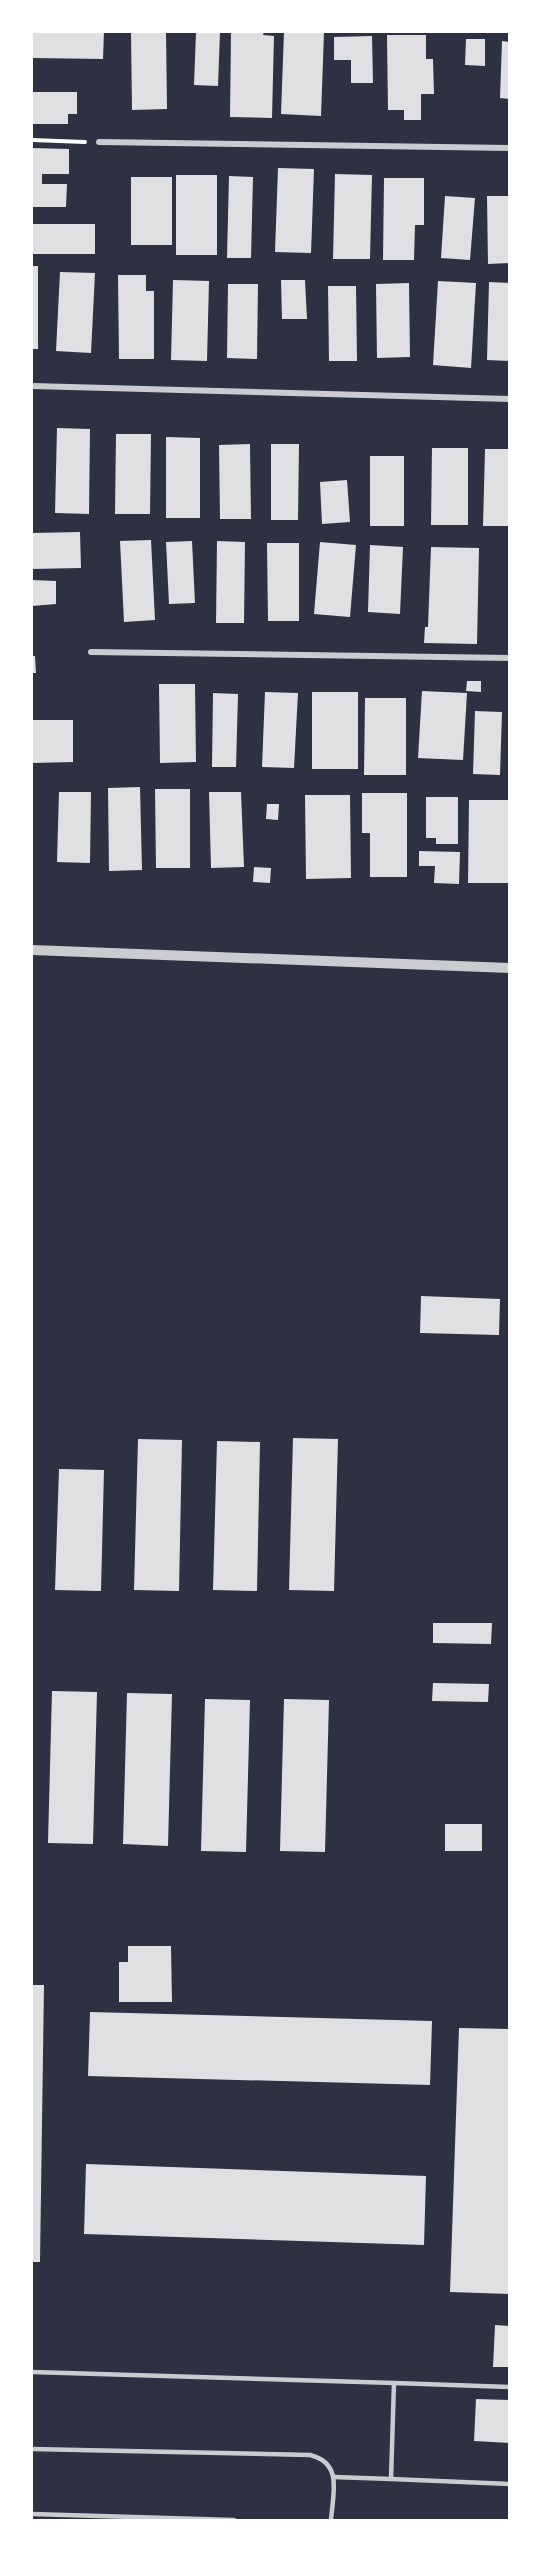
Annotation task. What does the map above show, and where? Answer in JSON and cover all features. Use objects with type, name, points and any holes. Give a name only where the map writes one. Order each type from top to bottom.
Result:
[{"type":"street","points":[[99,142],[510,148]]},
{"type":"street","points":[[32,386],[510,399]]},
{"type":"street","points":[[91,652],[510,658]]},
{"type":"street","points":[[32,951],[510,968]]},
{"type":"lane","points":[[32,2372],[510,2387]]},
{"type":"lane","points":[[391,2480],[394,2383]]},
{"type":"lane","points":[[32,2449],[310,2455],[323,2458],[331,2467],[334,2477],[331,2520]]},
{"type":"lane","points":[[334,2477],[510,2484]]},
{"type":"lane","points":[[32,2514],[234,2520]]},
{"type":"path","points":[[32,140],[99,142]]},
{"type":"building","points":[[33,32],[104,32],[103,59],[32,58]]},
{"type":"building","points":[[131,32],[166,32],[167,109],[132,110]]},
{"type":"building","points":[[231,32],[264,32],[263,35],[274,36],[272,118],[230,117]]},
{"type":"building","points":[[284,32],[324,33],[321,116],[281,114]]},
{"type":"building","points":[[196,33],[220,33],[218,86],[194,85]]},
{"type":"building","points":[[387,35],[426,35],[426,59],[433,59],[434,94],[421,94],[421,120],[404,120],[404,110],[388,110]]},
{"type":"building","points":[[372,36],[373,83],[351,83],[351,60],[334,60],[334,37]]},
{"type":"building","points":[[466,39],[485,39],[485,66],[465,65]]},
{"type":"building","points":[[502,41],[510,42],[510,99],[500,98]]},
{"type":"building","points":[[32,92],[77,92],[77,114],[68,114],[68,124],[32,124]]},
{"type":"building","points":[[32,148],[69,149],[69,174],[42,174],[42,184],[67,184],[66,207],[32,207]]},
{"type":"building","points":[[278,168],[314,169],[311,253],[275,252]]},
{"type":"building","points":[[335,174],[372,175],[370,259],[333,259]]},
{"type":"building","points":[[176,175],[217,175],[217,255],[176,255]]},
{"type":"building","points":[[229,176],[253,177],[251,258],[227,258]]},
{"type":"building","points":[[131,177],[172,177],[172,245],[131,245]]},
{"type":"building","points":[[384,178],[424,178],[424,225],[415,225],[414,260],[383,260]]},
{"type":"building","points":[[445,196],[475,198],[470,260],[441,258]]},
{"type":"building","points":[[487,196],[510,196],[510,263],[488,264]]},
{"type":"building","points":[[32,224],[95,224],[95,254],[32,254]]},
{"type":"building","points":[[32,266],[38,266],[38,349],[32,349]]},
{"type":"building","points":[[60,272],[95,273],[91,353],[56,351]]},
{"type":"building","points":[[118,275],[146,275],[146,291],[154,291],[154,359],[119,359]]},
{"type":"building","points":[[173,280],[209,281],[207,361],[171,360]]},
{"type":"building","points":[[281,280],[305,280],[307,319],[282,319]]},
{"type":"building","points":[[438,281],[476,283],[471,368],[433,365]]},
{"type":"building","points":[[489,282],[510,283],[510,361],[487,360]]},
{"type":"building","points":[[409,283],[410,357],[377,358],[376,284]]},
{"type":"building","points":[[228,284],[258,284],[257,359],[227,358]]},
{"type":"building","points":[[328,286],[356,286],[357,361],[329,361]]},
{"type":"building","points":[[57,428],[90,429],[89,514],[55,513]]},
{"type":"building","points":[[116,434],[151,434],[150,514],[115,514]]},
{"type":"building","points":[[166,437],[200,438],[200,518],[166,518]]},
{"type":"building","points":[[250,444],[251,519],[220,519],[219,445]]},
{"type":"building","points":[[271,444],[299,444],[298,520],[271,520]]},
{"type":"building","points":[[432,448],[468,448],[468,525],[431,525]]},
{"type":"building","points":[[485,449],[510,449],[510,526],[483,526]]},
{"type":"building","points":[[370,456],[404,456],[404,526],[370,526]]},
{"type":"building","points":[[347,480],[350,522],[322,524],[320,482]]},
{"type":"building","points":[[80,532],[81,568],[32,569],[32,533]]},
{"type":"building","points":[[151,540],[155,620],[124,622],[120,541]]},
{"type":"building","points":[[192,541],[195,603],[169,604],[166,542]]},
{"type":"building","points":[[217,541],[245,542],[244,623],[216,623]]},
{"type":"building","points":[[320,542],[356,545],[350,617],[314,614]]},
{"type":"building","points":[[267,543],[299,543],[299,621],[268,621]]},
{"type":"building","points":[[370,545],[403,547],[400,614],[368,612]]},
{"type":"building","points":[[431,547],[479,548],[477,644],[424,643],[425,627],[428,627]]},
{"type":"building","points":[[32,580],[56,581],[56,604],[32,606]]},
{"type":"building","points":[[32,656],[35,656],[36,673],[32,673]]},
{"type":"building","points":[[467,681],[481,681],[481,692],[466,691]]},
{"type":"building","points":[[159,684],[195,684],[196,762],[160,763]]},
{"type":"building","points":[[422,691],[467,693],[463,760],[418,758]]},
{"type":"building","points":[[265,692],[298,693],[294,768],[262,767]]},
{"type":"building","points":[[312,692],[358,692],[358,769],[312,769]]},
{"type":"building","points":[[213,693],[238,694],[236,767],[212,767]]},
{"type":"building","points":[[365,698],[406,698],[406,775],[364,775]]},
{"type":"building","points":[[475,711],[502,712],[500,775],[473,774]]},
{"type":"building","points":[[32,720],[73,720],[73,762],[32,763]]},
{"type":"building","points":[[140,787],[142,870],[109,871],[108,788]]},
{"type":"building","points":[[155,789],[190,789],[190,868],[156,868]]},
{"type":"building","points":[[59,792],[91,792],[90,863],[57,862]]},
{"type":"building","points":[[209,792],[241,792],[244,867],[211,868]]},
{"type":"building","points":[[362,793],[407,793],[407,877],[370,877],[370,833],[362,833]]},
{"type":"building","points":[[305,795],[350,795],[351,878],[306,879]]},
{"type":"building","points":[[426,797],[458,797],[458,844],[436,844],[436,838],[426,838]]},
{"type":"building","points":[[469,800],[510,800],[510,883],[468,883]]},
{"type":"building","points":[[267,804],[279,804],[278,820],[266,819]]},
{"type":"building","points":[[419,851],[460,852],[459,884],[434,883],[435,866],[419,866]]},
{"type":"building","points":[[254,867],[271,868],[270,883],[253,882]]},
{"type":"building","points":[[421,1296],[500,1299],[499,1335],[420,1333]]},
{"type":"building","points":[[293,1438],[338,1439],[334,1591],[289,1590]]},
{"type":"building","points":[[138,1439],[182,1440],[179,1591],[134,1590]]},
{"type":"building","points":[[217,1441],[260,1442],[257,1591],[213,1590]]},
{"type":"building","points":[[59,1469],[104,1470],[101,1591],[55,1590]]},
{"type":"building","points":[[433,1623],[492,1623],[491,1644],[433,1643]]},
{"type":"building","points":[[433,1683],[489,1684],[488,1702],[432,1701]]},
{"type":"building","points":[[52,1691],[97,1692],[93,1844],[48,1843]]},
{"type":"building","points":[[127,1693],[172,1694],[168,1846],[123,1844]]},
{"type":"building","points":[[205,1699],[250,1700],[246,1852],[201,1851]]},
{"type":"building","points":[[284,1699],[329,1700],[325,1852],[280,1851]]},
{"type":"building","points":[[445,1824],[482,1824],[482,1851],[445,1851]]},
{"type":"building","points":[[128,1946],[171,1946],[172,2002],[119,2002],[119,1962],[128,1962]]},
{"type":"building","points":[[32,1985],[44,1985],[40,2262],[32,2262]]},
{"type":"building","points":[[90,2012],[432,2021],[430,2085],[88,2076]]},
{"type":"building","points":[[459,2028],[510,2029],[510,2294],[450,2292]]},
{"type":"building","points":[[86,2164],[426,2176],[424,2245],[84,2234]]},
{"type":"building","points":[[495,2325],[510,2326],[510,2367],[493,2367]]},
{"type":"building","points":[[476,2399],[510,2400],[510,2443],[474,2441]]}]
